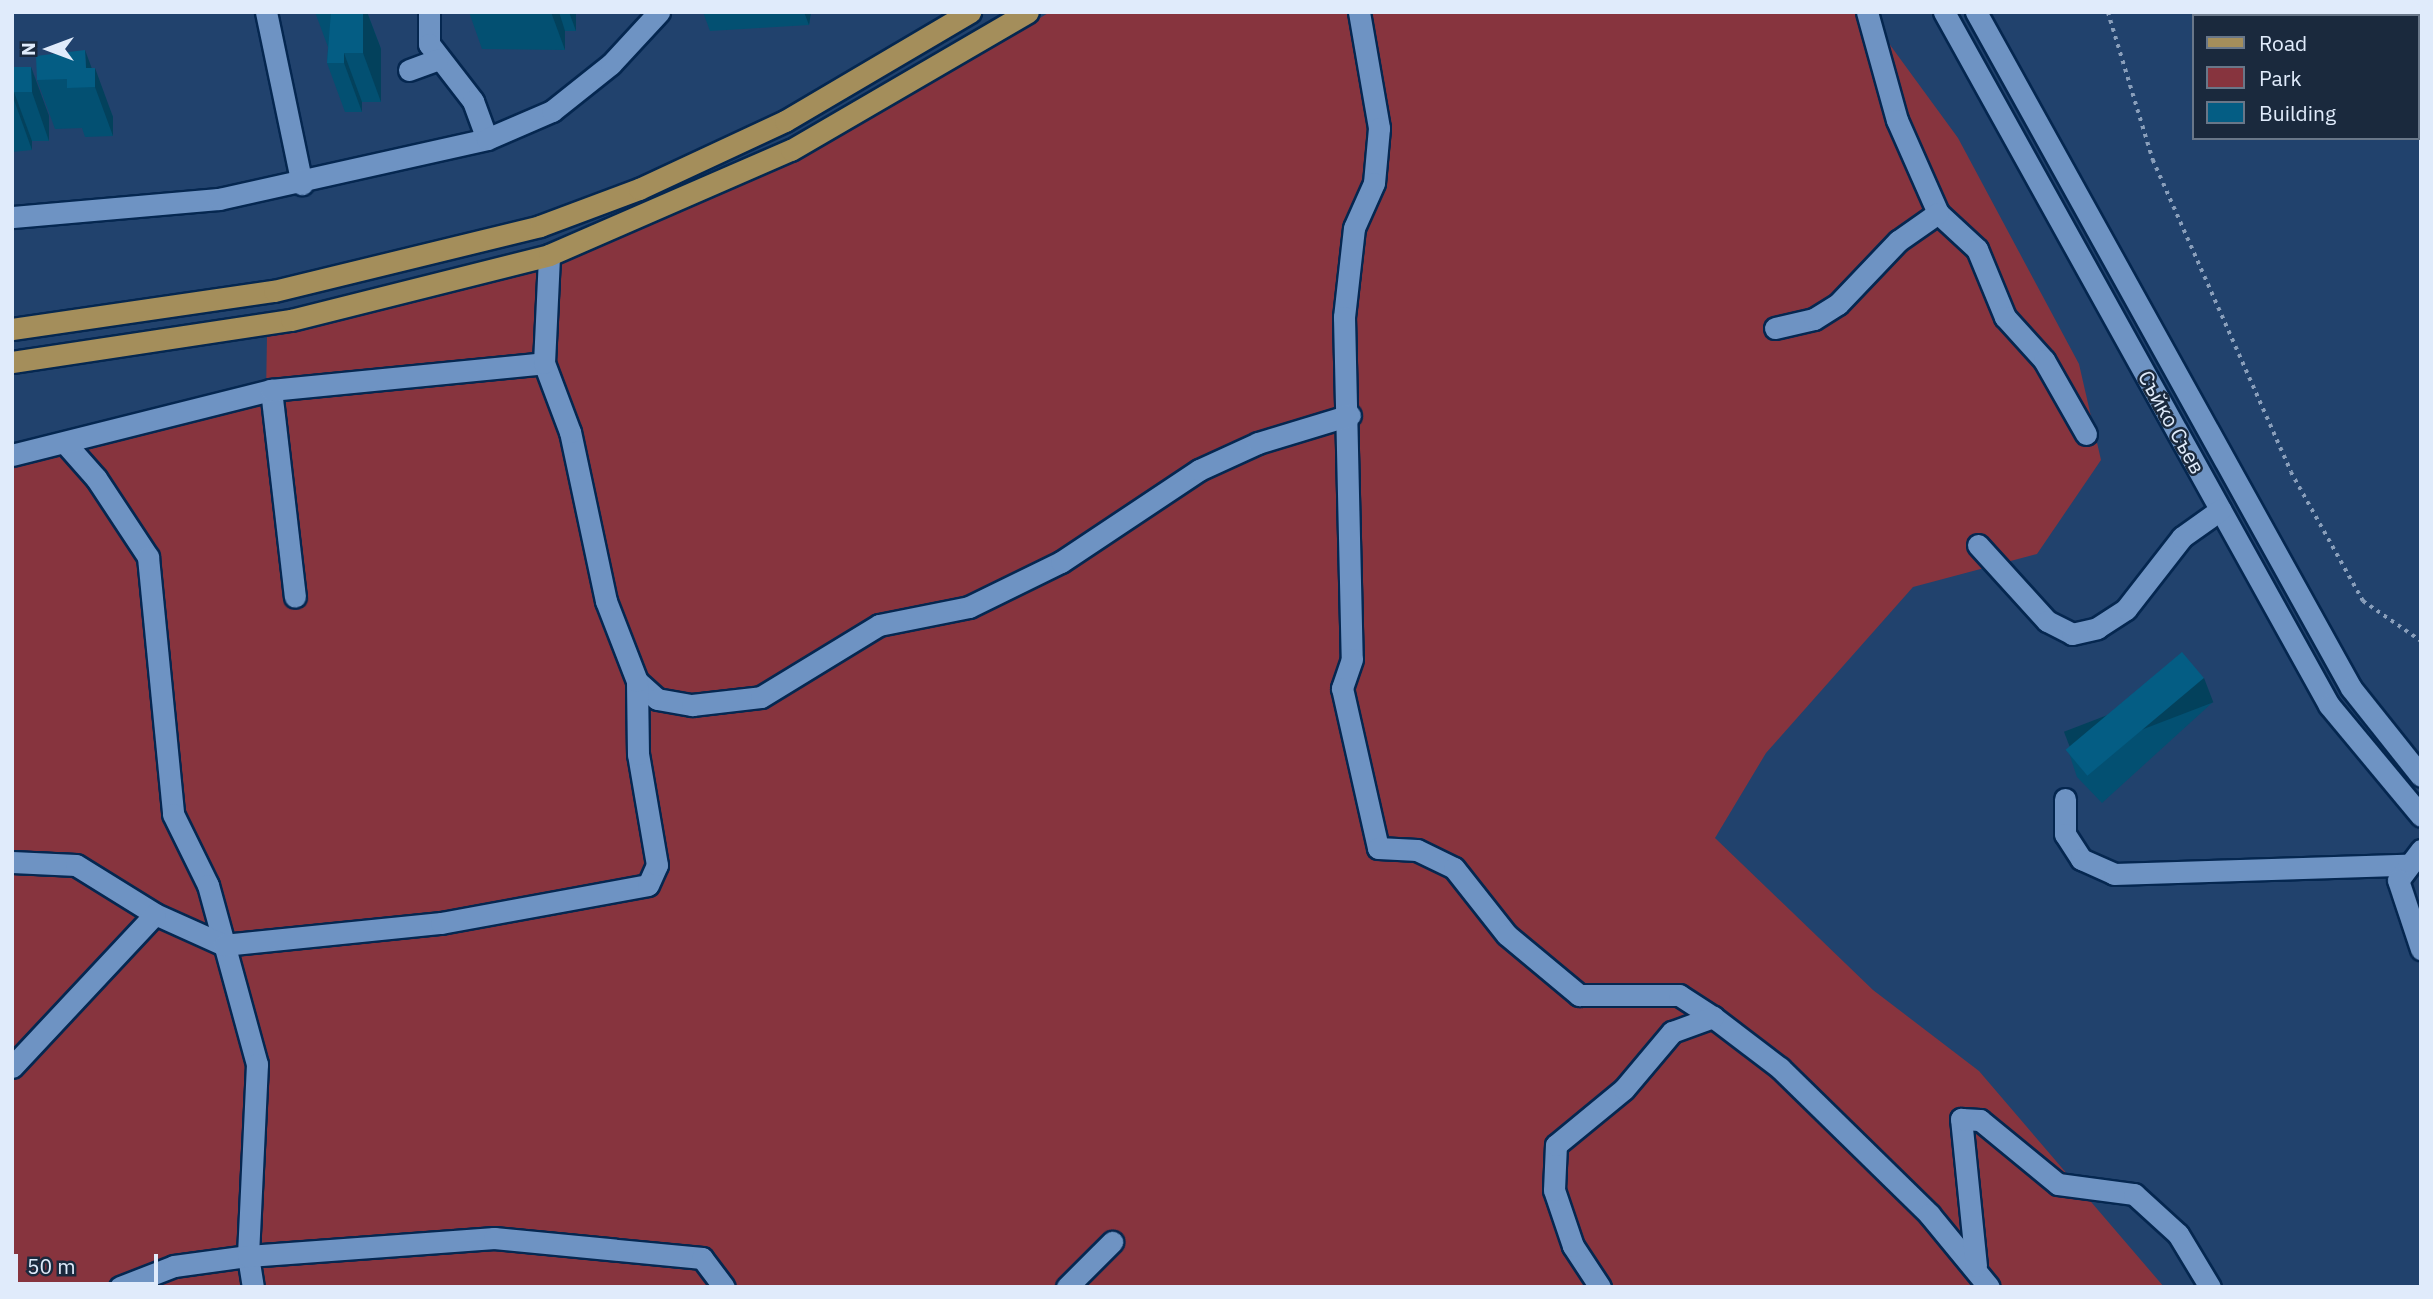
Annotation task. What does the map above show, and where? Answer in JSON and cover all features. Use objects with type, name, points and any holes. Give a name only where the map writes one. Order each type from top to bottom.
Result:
[{"type":"main road","points":[[12,329],[274,291],[540,226],[639,190],[785,121],[970,12]]},
{"type":"main road","points":[[12,362],[291,320],[549,255],[791,150],[1028,12]]},
{"type":"street","points":[[266,12],[302,184]]},
{"type":"street","points":[[429,12],[429,44],[437,60],[472,101],[487,139]]},
{"type":"street","points":[[12,217],[129,211],[302,184],[487,139],[552,111],[611,64],[659,12]]},
{"type":"street","points":[[1359,12],[1379,128],[1374,183],[1354,228],[1344,317],[1350,415],[1352,659],[1342,688],[1378,848],[1417,850],[1454,868],[1507,935],[1579,995],[1679,995],[1713,1017],[1780,1068],[1976,1266],[1989,1287]]},
{"type":"street","points":[[1867,12],[1897,120],[1938,213],[1977,249],[2005,317],[2044,360],[2086,434]]},
{"type":"street","name":"Съйко Съев","points":[[1944,12],[2329,705],[2421,816]]},
{"type":"street","name":"Съйко Съев","points":[[1976,12],[2351,688],[2421,776]]},
{"type":"street","points":[[408,70],[437,60]]},
{"type":"street","points":[[1775,328],[1814,318],[1838,304],[1898,241],[1938,213]]},
{"type":"street","points":[[12,862],[76,865],[155,914],[224,945],[441,923],[648,885],[657,865],[638,754],[637,681],[606,601],[570,432],[544,363],[549,255]]},
{"type":"street","points":[[12,455],[271,390],[544,363]]},
{"type":"street","points":[[271,390],[295,597]]},
{"type":"street","points":[[637,681],[657,699],[692,705],[761,697],[878,625],[970,607],[1061,562],[1199,470],[1258,443],[1350,415]]},
{"type":"street","points":[[65,443],[96,478],[148,557],[173,814],[208,885],[257,1064],[247,1256],[253,1287]]},
{"type":"street","points":[[1978,545],[2024,599],[2072,634],[2097,628],[2126,609],[2182,537],[2220,510]]},
{"type":"street","points":[[2065,799],[2065,834],[2081,859],[2114,874],[2405,865]]},
{"type":"street","points":[[2421,850],[2405,865],[2398,880],[2401,898],[2421,949]]},
{"type":"street","points":[[12,1067],[155,914]]},
{"type":"street","points":[[1600,1287],[1573,1246],[1554,1190],[1556,1145],[1624,1089],[1672,1032],[1713,1017]]},
{"type":"street","points":[[1976,1266],[1962,1119],[1980,1120],[2059,1184],[2134,1194],[2178,1234],[2210,1287]]},
{"type":"street","points":[[120,1287],[174,1266],[247,1256],[494,1238],[702,1258],[724,1287]]},
{"type":"street","points":[[1067,1287],[1112,1242]]},
{"type":"path","points":[[2108,12],[2153,160],[2291,472],[2363,601],[2421,641]]},
{"type":"green space","points":[[1050,12],[1866,12],[1958,138],[2079,364],[2101,460],[2037,554],[1913,587],[1766,753],[1715,838],[1873,990],[1979,1071],[2164,1287],[12,1287],[12,460],[266,394],[267,336],[417,302],[578,254],[854,127]]},
{"type":"building","points":[[331,12],[363,12],[363,53],[344,53],[344,63],[327,63]]},
{"type":"building","points":[[85,50],[86,68],[95,68],[95,87],[67,88],[67,79],[37,80],[36,56]]},
{"type":"building","points":[[12,67],[31,67],[32,92],[14,92],[12,101]]},
{"type":"building","points":[[2182,652],[2204,678],[2087,776],[2066,750]]}]
